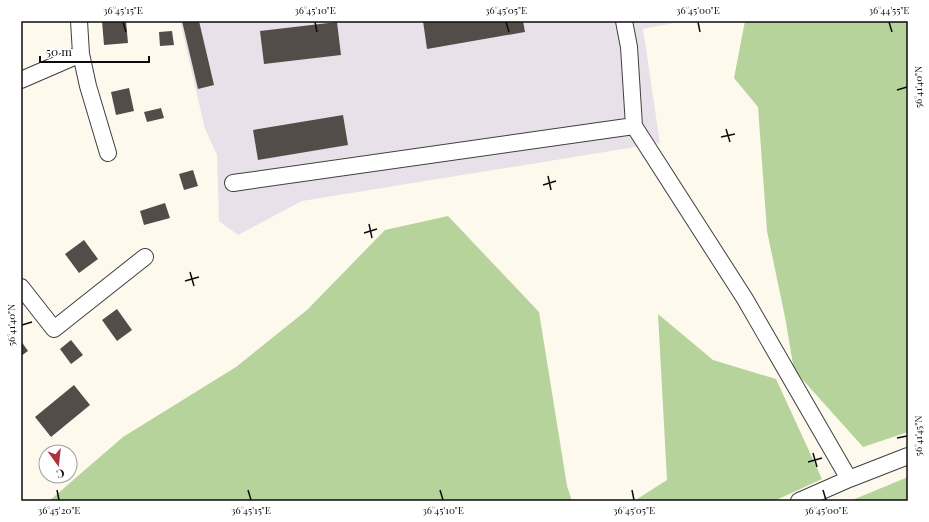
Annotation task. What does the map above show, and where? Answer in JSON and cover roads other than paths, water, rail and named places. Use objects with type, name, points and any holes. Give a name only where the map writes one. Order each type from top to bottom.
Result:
[{"type":"street","points":[[79,21],[81,54],[88,86],[108,153]]},
{"type":"street","points":[[624,21],[629,47],[634,126],[745,299],[849,479]]},
{"type":"street","points":[[21,80],[81,54]]},
{"type":"street","points":[[233,183],[634,126]]},
{"type":"street","points":[[21,288],[54,329],[145,257]]},
{"type":"street","points":[[799,501],[849,479],[908,456]]}]
